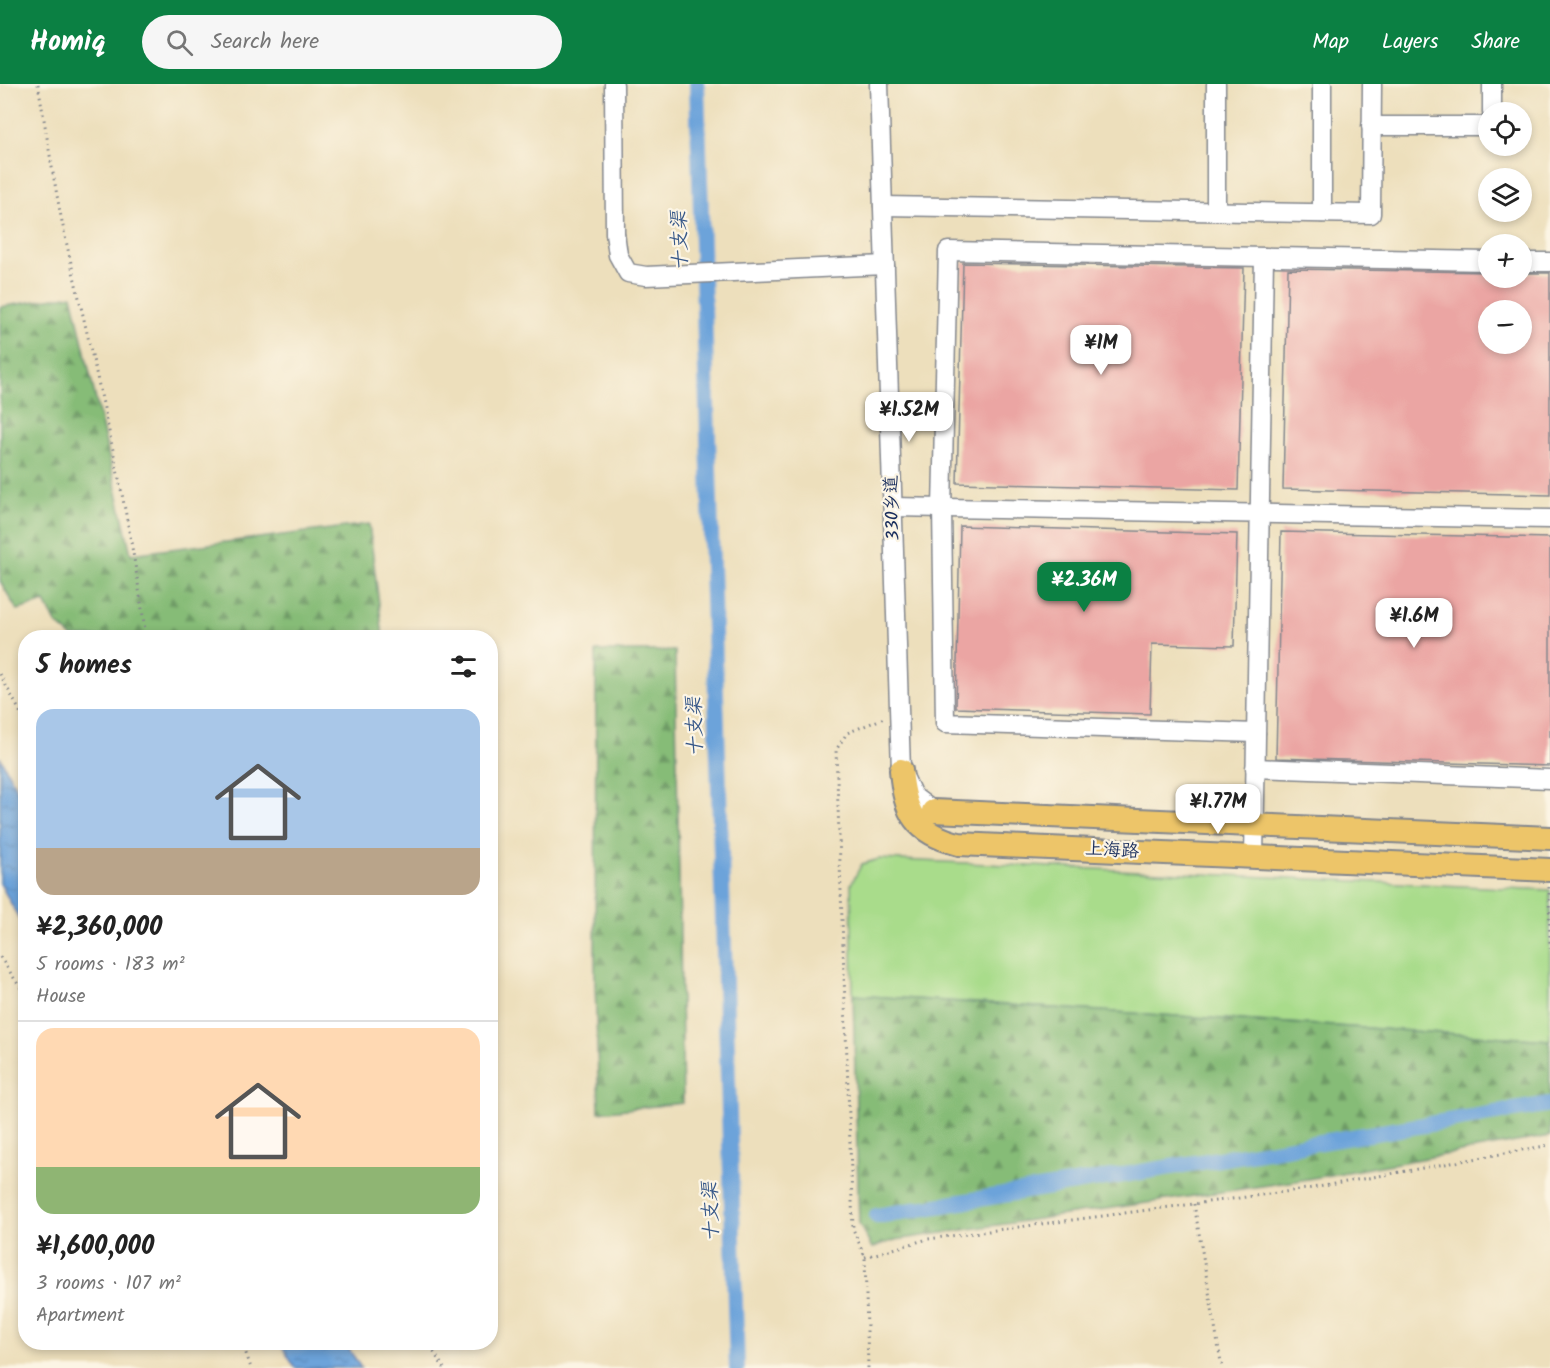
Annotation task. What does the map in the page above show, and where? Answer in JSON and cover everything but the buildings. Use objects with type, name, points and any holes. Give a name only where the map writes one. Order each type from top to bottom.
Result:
[{"type":"main road","name":"上海路","points":[[901,770],[903,794],[908,808],[921,828],[937,839],[959,844],[1550,870]]},
{"type":"main road","name":"上海路","points":[[933,811],[1550,838]]},
{"type":"street","points":[[614,84],[618,255],[628,273],[666,276],[885,265]]},
{"type":"street","name":"330乡道","points":[[879,84],[901,770],[913,796],[933,811]]},
{"type":"street","points":[[1216,84],[1216,211]]},
{"type":"street","points":[[1322,84],[1322,213]]},
{"type":"street","points":[[883,206],[1371,214],[1372,84]]},
{"type":"street","points":[[1492,84],[1492,102]]},
{"type":"street","points":[[1371,126],[1478,126]]},
{"type":"street","points":[[1256,733],[945,723],[942,508],[948,251],[1478,261]]},
{"type":"street","points":[[1254,857],[1264,257]]},
{"type":"street","points":[[1532,262],[1550,262]]},
{"type":"street","points":[[893,507],[1550,519]]},
{"type":"street","points":[[1256,768],[1550,779]]},
{"type":"path","points":[[38,84],[68,252],[98,373],[134,548],[145,630]]},
{"type":"path","points":[[0,674],[18,708]]},
{"type":"path","points":[[868,1368],[865,1257],[853,1228],[836,750],[847,733],[899,711]]},
{"type":"path","points":[[1550,870],[1547,912],[1550,949]]},
{"type":"path","points":[[0,957],[18,984]]},
{"type":"path","points":[[865,1257],[928,1239],[1307,1189],[1550,1145]]},
{"type":"path","points":[[1194,1204],[1222,1368]]},
{"type":"path","points":[[245,1350],[251,1368]]},
{"type":"path","points":[[432,1350],[444,1368]]},
{"type":"green space","points":[[72,295],[131,554],[369,524],[382,630],[64,630],[56,623],[45,602],[17,610],[0,581],[0,307]]},
{"type":"green space","points":[[596,651],[675,651],[683,1103],[599,1112],[595,981]]},
{"type":"green space","points":[[879,859],[1550,890],[1550,1040],[853,995],[851,884],[862,864]]},
{"type":"green space","points":[[853,995],[1550,1040],[1550,1136],[1296,1181],[895,1240],[872,1248],[859,1224]]},
{"type":"water","points":[[0,757],[18,792],[18,917],[0,883]]},
{"type":"water","points":[[284,1350],[349,1350],[361,1368],[295,1368]]},
{"type":"waterway","name":"十支渠","points":[[697,84],[737,1368]]},
{"type":"waterway","points":[[877,1216],[1550,1104]]}]
